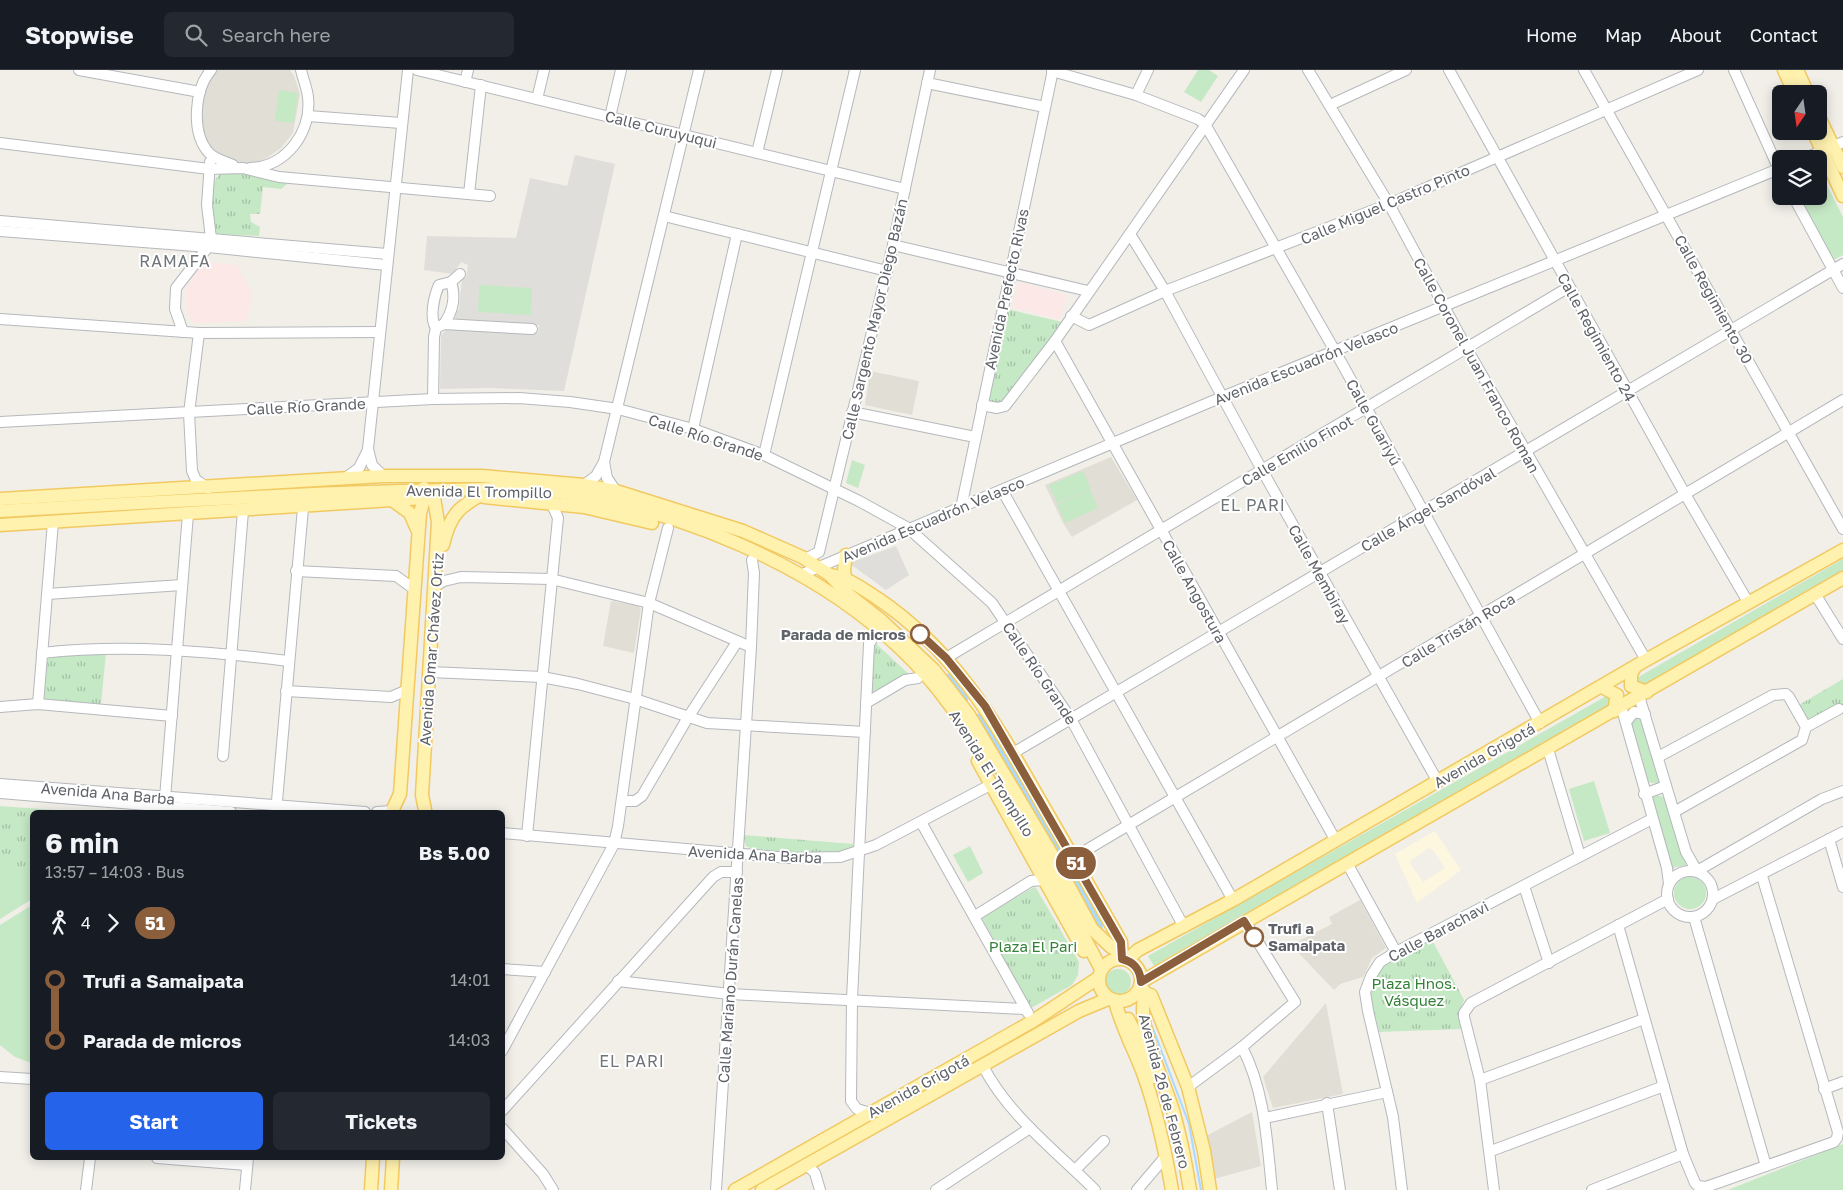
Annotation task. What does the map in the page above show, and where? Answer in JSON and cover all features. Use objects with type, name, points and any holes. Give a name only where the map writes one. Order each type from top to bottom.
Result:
[{"type":"main road","points":[[1784,70],[1791,85]]},
{"type":"main road","points":[[1796,70],[1804,85]]},
{"type":"main road","points":[[1833,147],[1843,167]]},
{"type":"main road","points":[[1833,147],[1843,196]]},
{"type":"main road","points":[[390,476],[413,482],[428,496],[466,475]]},
{"type":"main road","name":"Avenida El Trompillo","points":[[0,499],[390,476],[466,475],[584,485],[616,491],[743,531],[805,559],[830,575],[848,596],[882,621],[934,670],[970,715],[1051,853],[1092,928],[1111,948],[1124,957]]},
{"type":"main road","points":[[437,562],[448,525],[454,514],[477,497],[492,489]]},
{"type":"main road","name":"Avenida El Trompillo","points":[[0,525],[302,508],[492,489],[557,492],[633,509],[712,534],[800,575],[834,596],[900,648],[961,720],[1004,790],[1044,857],[1099,974]]},
{"type":"main road","name":"Avenida El Trompillo","points":[[0,510],[378,490],[428,496],[551,502],[613,513],[668,528],[752,560],[812,591],[874,636],[923,677],[992,784],[1044,880],[1099,974]]},
{"type":"main road","name":"Avenida Omar Chávez Ortiz","points":[[392,810],[400,794],[418,540],[428,496]]},
{"type":"main road","name":"Avenida Omar Chávez Ortiz","points":[[426,810],[422,795],[437,562],[438,513],[428,496]]},
{"type":"main road","points":[[392,500],[410,513],[417,528],[418,540]]},
{"type":"main road","points":[[155,502],[217,512]]},
{"type":"main road","name":"Avenida Grigotá","points":[[1124,957],[1233,900],[1540,723],[1607,689],[1646,660],[1843,550]]},
{"type":"main road","points":[[845,578],[846,555]]},
{"type":"main road","points":[[416,563],[419,570],[417,598],[425,603],[434,599]]},
{"type":"main road","name":"Avenida El Trompillo","points":[[830,575],[845,578],[888,606],[946,658],[985,706],[1121,942],[1124,957]]},
{"type":"main road","name":"Avenida Grigotá","points":[[1142,987],[1244,921],[1548,749],[1843,578]]},
{"type":"main road","points":[[412,614],[420,609],[428,612],[431,616],[431,653]]},
{"type":"main road","points":[[882,621],[930,642]]},
{"type":"main road","points":[[1618,708],[1626,694],[1635,667]]},
{"type":"main road","points":[[1630,680],[1631,686],[1643,694]]},
{"type":"main road","points":[[1607,689],[1626,694],[1643,694]]},
{"type":"main road","points":[[1607,689],[1617,695],[1618,708]]},
{"type":"main road","points":[[402,770],[410,777],[418,777],[423,772]]},
{"type":"main road","points":[[1004,790],[1009,816]]},
{"type":"main road","points":[[393,810],[403,802],[409,801],[421,805],[425,810]]},
{"type":"main road","points":[[1124,957],[1138,968],[1142,987],[1132,998],[1113,1002],[1100,989],[1099,974],[1110,961],[1124,957]]},
{"type":"main road","name":"Avenida Grigotá","points":[[735,1190],[1036,1019],[1099,974]]},
{"type":"main road","name":"Avenida 26 de Febrero","points":[[1142,987],[1151,995],[1188,1087],[1204,1151],[1210,1190]]},
{"type":"main road","name":"Avenida 26 de Febrero","points":[[1142,987],[1144,1022],[1174,1114],[1190,1190]]},
{"type":"main road","name":"Avenida Grigotá","points":[[762,1190],[1079,1011],[1113,1002]]},
{"type":"main road","name":"Avenida 26 de Febrero","points":[[1113,1002],[1143,1073],[1166,1156],[1172,1190]]},
{"type":"main road","name":"Avenida 26 de Febrero","points":[[1113,1002],[1125,1014],[1133,1028],[1151,1072],[1167,1117],[1182,1190]]},
{"type":"main road","points":[[1002,1054],[1000,1044],[1036,1019]]},
{"type":"main road","points":[[373,1160],[382,1169],[393,1161]]},
{"type":"main road","points":[[371,1186],[373,1160]]},
{"type":"main road","points":[[391,1187],[393,1161]]},
{"type":"main road","points":[[371,1186],[382,1177],[391,1187]]},
{"type":"street","points":[[80,70],[200,92]]},
{"type":"street","points":[[211,70],[204,78],[200,92],[198,128],[202,141],[210,154],[223,161],[279,177],[394,189],[490,196]]},
{"type":"street","points":[[0,143],[209,169],[257,168],[285,154],[300,138],[308,116],[308,95],[301,70]]},
{"type":"street","points":[[390,476],[372,465],[368,449],[386,260],[408,70]]},
{"type":"street","name":"Calle Curuyuqui","points":[[417,70],[905,189]]},
{"type":"street","points":[[465,82],[468,70]]},
{"type":"street","points":[[537,99],[544,70]]},
{"type":"street","points":[[610,117],[621,70]]},
{"type":"street","points":[[584,485],[596,476],[604,462],[699,70]]},
{"type":"street","points":[[757,153],[777,70]]},
{"type":"street","points":[[764,455],[855,70]]},
{"type":"street","name":"Calle Sargento Mayor Diego Bazán","points":[[805,559],[819,552],[833,488],[894,245],[930,70]]},
{"type":"street","points":[[1052,70],[1136,95],[1198,119],[1205,124]]},
{"type":"street","name":"Avenida Prefecto Rivas","points":[[961,508],[1052,70]]},
{"type":"street","points":[[1136,95],[1148,70]]},
{"type":"street","points":[[982,405],[997,408],[1005,406],[1055,341],[1088,291],[1244,70]]},
{"type":"street","name":"Calle Coronel Juan Franco Roman","points":[[1308,70],[1389,204],[1525,452],[1646,660]]},
{"type":"street","points":[[1330,105],[1406,70]]},
{"type":"street","name":"Calle Regimiento 24","points":[[1449,70],[1627,391],[1748,602]]},
{"type":"street","name":"Calle Regimiento 30","points":[[1584,70],[1843,529]]},
{"type":"street","name":"Calle Miguel Castro Pinto","points":[[1071,316],[1089,325],[1165,291],[1389,204],[1698,70]]},
{"type":"street","points":[[1734,70],[1772,153]]},
{"type":"street","points":[[927,83],[1045,107]]},
{"type":"street","points":[[469,194],[480,86]]},
{"type":"street","points":[[308,116],[401,123]]},
{"type":"street","name":"Calle Guariyú","points":[[1205,124],[1335,351],[1540,723]]},
{"type":"street","points":[[183,332],[175,308],[176,288],[209,243],[207,205],[210,154]]},
{"type":"street","name":"Avenida Escuadrón Velasco","points":[[800,575],[1222,397],[1667,215],[1772,174]]},
{"type":"street","points":[[1798,205],[1843,288]]},
{"type":"street","points":[[664,216],[887,271]]},
{"type":"street","points":[[0,220],[386,260]]},
{"type":"street","points":[[0,231],[209,243]]},
{"type":"street","points":[[693,429],[737,234]]},
{"type":"street","name":"Calle Membiray","points":[[1130,234],[1165,291],[1319,573],[1438,782]]},
{"type":"street","points":[[894,245],[1088,291]]},
{"type":"street","name":"Calle Ángel Sandóval","points":[[1013,753],[1843,264]]},
{"type":"street","points":[[460,274],[451,282],[439,285],[436,291],[433,322],[440,326],[532,328]]},
{"type":"street","points":[[433,399],[434,337],[453,303],[455,293],[451,282]]},
{"type":"street","name":"Calle Emilio Finot","points":[[946,658],[1569,287]]},
{"type":"street","points":[[0,318],[199,333],[379,332]]},
{"type":"street","points":[[199,333],[189,413],[192,472],[196,480],[208,488]]},
{"type":"street","name":"Calle Angostura","points":[[1055,341],[1336,841]]},
{"type":"street","name":"Calle Río Grande","points":[[0,422],[433,399],[520,398],[570,402],[618,409],[693,429],[764,455],[833,488],[908,528],[992,602],[1071,719],[1184,926]]},
{"type":"street","name":"Calle Tristán Roca","points":[[1073,858],[1379,678],[1482,615],[1585,556],[1843,400]]},
{"type":"street","points":[[852,412],[975,437]]},
{"type":"street","points":[[343,479],[359,468],[368,449]]},
{"type":"street","points":[[604,462],[607,478],[616,491]]},
{"type":"street","points":[[175,490],[183,484],[192,472]]},
{"type":"street","points":[[1002,490],[1233,900]]},
{"type":"street","points":[[527,836],[558,518],[551,502]]},
{"type":"street","points":[[276,809],[302,508]]},
{"type":"street","points":[[223,756],[243,511]]},
{"type":"street","points":[[159,800],[172,716],[188,514]]},
{"type":"street","points":[[38,704],[53,522]]},
{"type":"street","points":[[505,1045],[614,844],[622,801],[649,603],[668,528]]},
{"type":"street","name":"Calle Mariano Durán Canelas","points":[[716,1190],[751,647],[754,572],[752,560]]},
{"type":"street","name":"Avenida Escuadrón Velasco","points":[[832,560],[830,575],[834,596]]},
{"type":"street","points":[[296,571],[396,576],[414,589]]},
{"type":"street","points":[[435,586],[461,577],[551,579],[649,603],[751,647]]},
{"type":"street","points":[[47,594],[182,585]]},
{"type":"street","points":[[1815,594],[1843,639]]},
{"type":"street","points":[[870,1113],[857,1109],[851,1101],[852,999],[858,852],[869,644],[874,636]]},
{"type":"street","points":[[622,801],[635,801],[642,796],[687,718],[737,642]]},
{"type":"street","points":[[42,653],[123,647],[177,649],[288,661]]},
{"type":"street","points":[[430,672],[542,677],[635,699],[687,718],[707,723],[865,732]]},
{"type":"street","points":[[866,703],[905,680],[923,677]]},
{"type":"street","points":[[286,691],[391,697],[407,690]]},
{"type":"street","points":[[1618,708],[1626,722],[1644,794],[1667,868],[1668,899],[1670,905],[1680,915],[1694,917],[1706,911],[1713,899],[1712,885],[1708,878],[1697,871],[1686,852],[1645,714],[1643,694]]},
{"type":"street","points":[[1658,757],[1773,695],[1786,694],[1799,712],[1806,727],[1802,740],[1674,812]]},
{"type":"street","points":[[0,707],[38,704],[172,716]]},
{"type":"street","points":[[1806,727],[1839,709]]},
{"type":"street","points":[[1626,722],[1634,712],[1645,714]]},
{"type":"street","points":[[1548,749],[1580,856]]},
{"type":"street","name":"Avenida Ana Barba","points":[[0,784],[72,794]]},
{"type":"street","name":"Avenida Ana Barba","points":[[505,833],[789,858],[840,857],[858,852],[921,822],[992,784]]},
{"type":"street","points":[[1644,794],[1666,786]]},
{"type":"street","points":[[1669,884],[1680,873],[1697,871],[1822,799],[1843,791]]},
{"type":"street","name":"Avenida Ana Barba","points":[[0,793],[72,794],[306,810]]},
{"type":"street","name":"Avenida Ana Barba","points":[[159,800],[219,810]]},
{"type":"street","name":"Calle Barachavi","points":[[1402,1190],[1394,1117],[1365,992],[1371,976],[1380,962],[1652,819]]},
{"type":"street","points":[[921,822],[975,916],[1024,1009],[1036,1019]]},
{"type":"street","points":[[1713,899],[1762,876],[1843,832]]},
{"type":"street","points":[[1829,839],[1843,887]]},
{"type":"street","points":[[1347,863],[1396,952]]},
{"type":"street","points":[[505,1108],[713,877],[721,872],[736,872]]},
{"type":"street","points":[[1618,926],[1684,1154],[1694,1182],[1702,1187],[1766,1166],[1834,1142],[1838,1132],[1762,876]]},
{"type":"street","points":[[975,916],[1031,881],[1044,880]]},
{"type":"street","points":[[1524,886],[1549,963]]},
{"type":"street","points":[[1494,1190],[1480,1080],[1464,1017],[1467,1008],[1471,1003],[1668,899]]},
{"type":"street","points":[[1694,917],[1766,1166]]},
{"type":"street","points":[[1188,1087],[1242,1047],[1294,1002],[1244,921]]},
{"type":"street","points":[[505,969],[545,972]]},
{"type":"street","points":[[618,981],[729,994],[1024,1009]]},
{"type":"street","points":[[1480,1080],[1644,1019]]},
{"type":"street","points":[[1242,1047],[1250,1062],[1265,1118],[1272,1190]]},
{"type":"street","points":[[983,1066],[991,1081],[1030,1128],[1095,1190]]},
{"type":"street","points":[[0,1077],[30,1079]]},
{"type":"street","points":[[1824,1089],[1843,1082]]},
{"type":"street","points":[[1490,1151],[1664,1086]]},
{"type":"street","points":[[1265,1118],[1327,1103],[1387,1092]]},
{"type":"street","points":[[1327,1103],[1340,1190]]},
{"type":"street","points":[[936,1190],[1030,1128]]},
{"type":"street","points":[[505,1131],[543,1174],[554,1190]]},
{"type":"street","points":[[1075,1170],[1104,1141]]},
{"type":"street","points":[[1592,1190],[1684,1154]]},
{"type":"street","points":[[1137,1190],[1166,1156]]},
{"type":"street","points":[[86,1190],[90,1160]]},
{"type":"street","points":[[217,1160],[247,1161],[245,1190]]},
{"type":"street","points":[[806,1164],[815,1173],[820,1190]]},
{"type":"shaded area","points":[[216,70],[290,70],[294,76],[300,94],[293,133],[281,148],[265,159],[250,164],[228,160],[216,155],[205,144],[199,116],[209,79]]},
{"type":"shaded area","points":[[575,155],[615,164],[564,391],[489,388],[440,389],[441,335],[448,328],[538,333],[539,325],[455,320],[456,312],[459,309],[462,278],[466,278],[468,265],[461,262],[453,274],[424,270],[427,236],[516,238],[530,178],[567,186]]},
{"type":"shaded area","points":[[206,262],[238,265],[252,295],[246,321],[195,323],[190,320],[186,307],[186,290],[199,265]]},
{"type":"shaded area","points":[[1019,282],[1067,295],[1060,320],[1012,307]]},
{"type":"shaded area","points":[[870,371],[919,381],[912,415],[865,405]]},
{"type":"shaded area","points":[[1111,457],[1137,500],[1072,537],[1063,523],[1045,485]]},
{"type":"shaded area","points":[[896,546],[909,575],[886,590],[849,563]]},
{"type":"shaded area","points":[[611,601],[638,606],[641,609],[634,653],[603,646]]},
{"type":"shaded area","points":[[1435,831],[1461,870],[1417,903],[1395,854]],"holes":[[[1429,848],[1433,850],[1445,868],[1423,882],[1409,862]]]},
{"type":"shaded area","points":[[1360,900],[1386,948],[1372,958],[1363,977],[1340,984],[1334,990],[1291,945],[1332,924],[1329,917]]},
{"type":"shaded area","points":[[1326,1003],[1343,1094],[1273,1108],[1263,1077]]},
{"type":"shaded area","points":[[1252,1112],[1261,1166],[1214,1179],[1206,1136]]},
{"type":"green space","points":[[1198,70],[1209,70],[1218,76],[1201,102],[1184,92]]},
{"type":"green space","points":[[279,90],[298,93],[294,123],[275,121]]},
{"type":"green space","points":[[229,170],[293,181],[293,184],[287,184],[281,189],[263,187],[260,214],[250,214],[251,222],[260,227],[259,236],[215,234],[210,206],[211,188],[220,174]]},
{"type":"green space","points":[[1827,185],[1843,217],[1843,255],[1833,260],[1803,205],[1827,205]]},
{"type":"green space","points":[[479,285],[532,288],[531,315],[478,312]]},
{"type":"green space","points":[[1007,309],[1062,322],[1002,404],[988,402]]},
{"type":"green space","points":[[852,460],[865,465],[858,488],[846,483]]},
{"type":"green space","points":[[1083,471],[1091,489],[1057,503],[1049,485]]},
{"type":"green space","points":[[1090,490],[1098,508],[1065,523],[1057,504]]},
{"type":"green space","points":[[1843,559],[1843,571],[1640,687],[1635,679]]},
{"type":"green space","points":[[874,642],[910,675],[872,695]]},
{"type":"green space","points":[[106,652],[101,704],[50,701],[45,699],[43,694],[48,656]]},
{"type":"green space","points":[[1843,679],[1843,709],[1809,722],[1799,705]]},
{"type":"green space","points":[[1610,694],[1612,703],[1154,966],[1148,956]]},
{"type":"green space","points":[[1641,715],[1660,781],[1657,784],[1648,782],[1630,726],[1630,719]]},
{"type":"green space","points":[[1594,781],[1610,833],[1584,841],[1569,789]]},
{"type":"green space","points":[[1656,795],[1666,800],[1686,865],[1675,867],[1672,870],[1652,799]]},
{"type":"green space","points":[[0,806],[55,810],[30,810],[30,868],[0,866]]},
{"type":"green space","points":[[743,835],[853,844],[853,847],[852,850],[828,854],[755,850],[746,846]]},
{"type":"green space","points":[[970,846],[983,873],[968,882],[953,855]]},
{"type":"green space","points":[[30,862],[30,900],[0,919],[0,866]]},
{"type":"green space","points":[[1690,877],[1696,878],[1701,882],[1705,887],[1705,899],[1701,904],[1696,908],[1690,909],[1684,908],[1679,904],[1675,899],[1674,893],[1675,887],[1679,882],[1684,878]]},
{"type":"green space","name":"Plaza El Pari","points":[[1034,887],[1079,962],[1078,975],[1072,985],[1031,1008],[982,918]]},
{"type":"green space","points":[[30,906],[30,1062],[15,1057],[0,1045],[0,925]]},
{"type":"green space","name":"Plaza Hnos. Vásquez","points":[[1431,938],[1464,1000],[1458,1014],[1462,1029],[1379,1032],[1371,998],[1372,986],[1376,976],[1401,954]]},
{"type":"green space","points":[[1118,969],[1127,973],[1131,982],[1127,991],[1118,995],[1109,991],[1105,982],[1109,973]]},
{"type":"green space","points":[[1843,1144],[1843,1190],[1728,1190]]},
{"type":"waterway","points":[[948,678],[964,699]]},
{"type":"waterway","points":[[978,718],[1034,807],[1099,926]]},
{"type":"waterway","points":[[1152,1026],[1189,1124],[1201,1190]]},
{"type":"bus line","name":"51","points":[[920,634],[946,658],[985,706],[1121,942],[1122,959],[1131,962],[1138,968],[1141,982],[1244,921],[1254,937]]},
{"type":"place","name":"Parada de micros","points":[[920,634]]},
{"type":"place","name":"Trufi a Samaipata","points":[[1254,937]]},
{"type":"district","name":"RAMAFA","points":[[175,261]]},
{"type":"district","name":"EL PARI","points":[[1253,505]]},
{"type":"district","name":"EL PARI","points":[[632,1061]]}]
